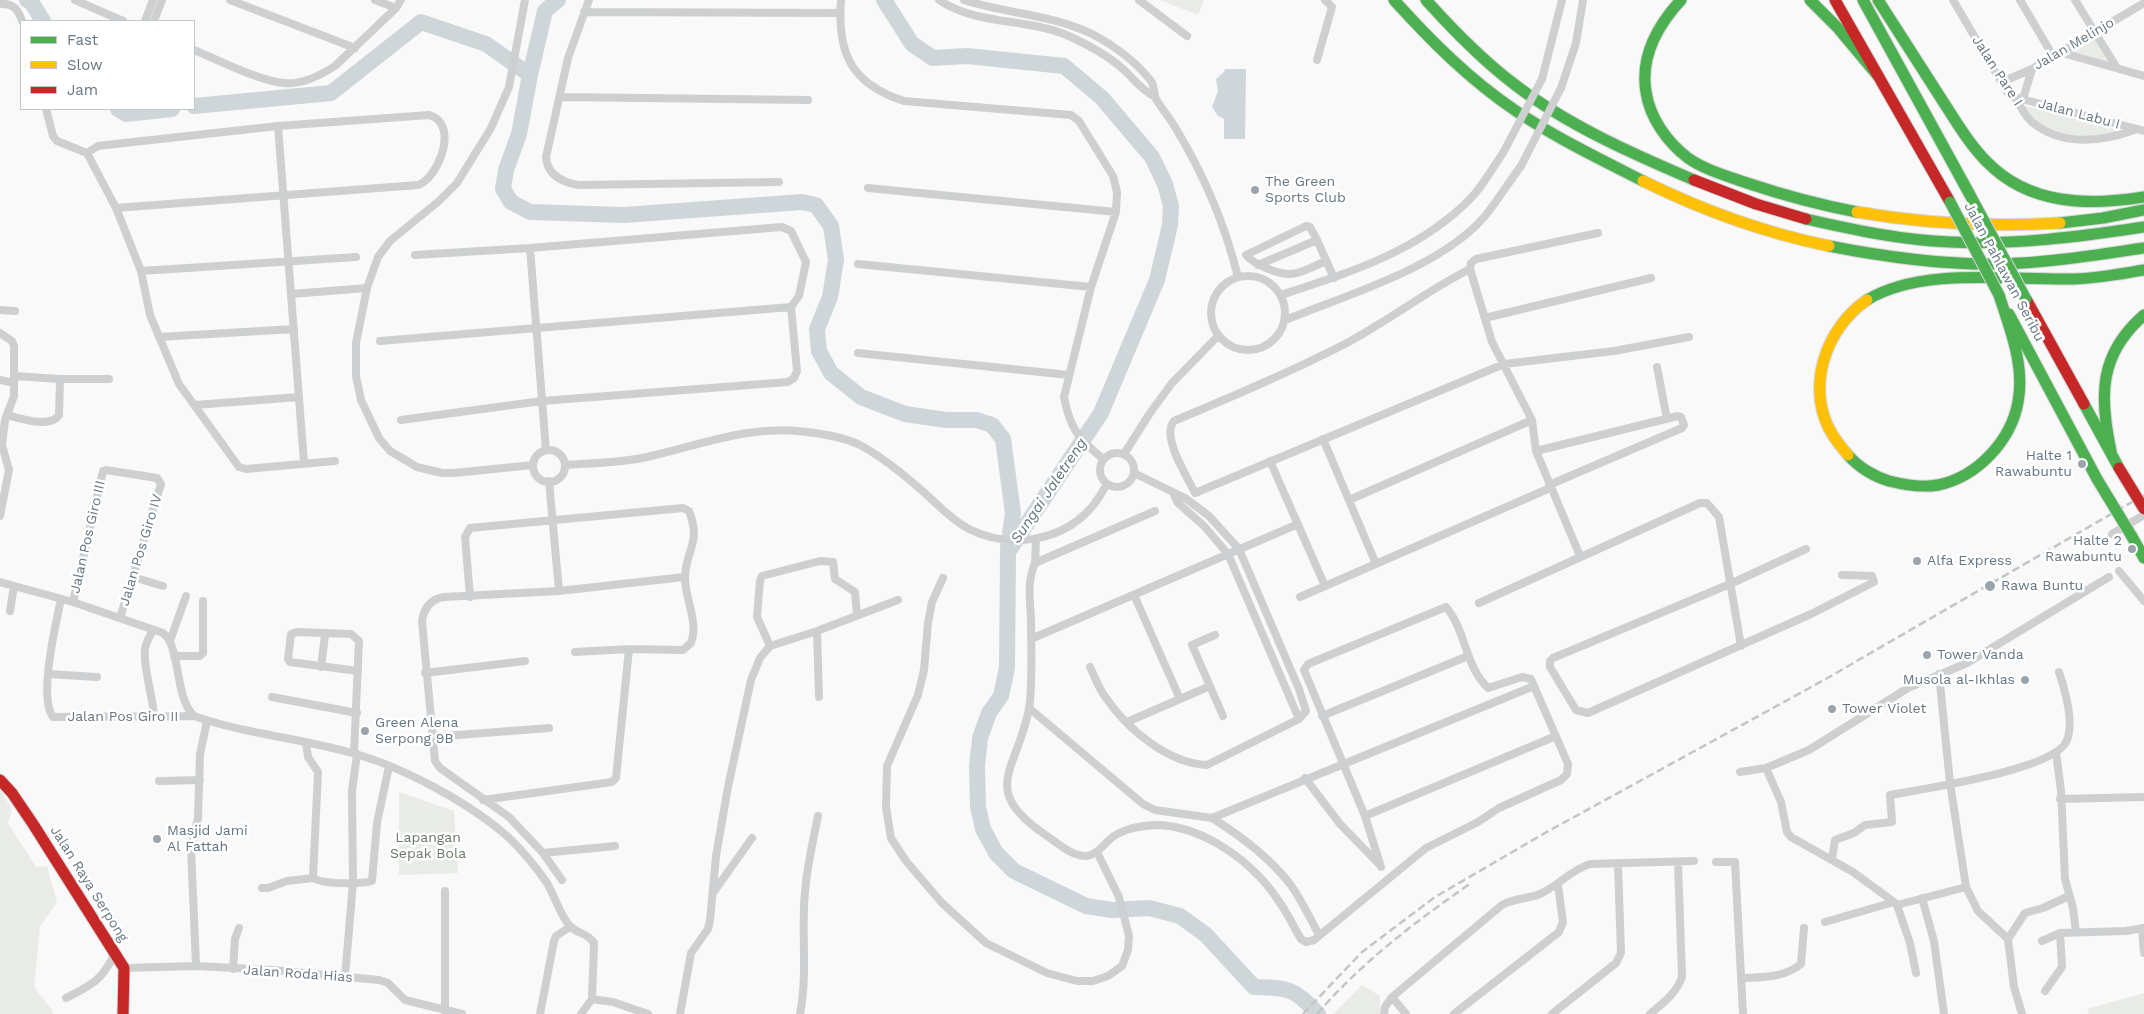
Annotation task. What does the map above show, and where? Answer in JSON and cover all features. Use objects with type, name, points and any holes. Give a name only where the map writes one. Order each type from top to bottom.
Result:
[{"type":"main road","points":[[1394,0],[1441,52],[1516,111],[1575,147],[1638,179],[1715,213],[1778,235],[1844,250],[1918,260],[1998,264],[2083,257],[2144,248]]},
{"type":"main road","points":[[1426,0],[1459,36],[1526,93],[1543,104],[1586,129],[1647,160],[1723,194],[1784,215],[1848,230],[1911,238],[1998,243],[2080,237],[2144,227]]},
{"type":"main road","points":[[1681,0],[1668,14],[1653,36],[1646,60],[1645,87],[1650,112],[1661,132],[1678,150],[1696,163],[1768,190],[1820,205],[1924,221],[1974,225],[2037,225],[2086,220],[2144,210]]},
{"type":"main road","points":[[1810,0],[1826,13],[1878,76]]},
{"type":"main road","name":"Jalan Pahlawan Seribu","points":[[1835,0],[1950,202],[2097,479],[2144,558]]},
{"type":"main road","name":"Jalan Pahlawan Seribu","points":[[1863,0],[2026,299],[2144,509]]},
{"type":"main road","points":[[1878,0],[1967,137],[1988,163],[2006,179],[2034,193],[2073,201],[2090,203],[2144,197]]},
{"type":"main road","points":[[1999,295],[2011,331],[2018,364],[2019,396],[2011,425],[2000,444],[1983,464],[1961,477],[1937,486],[1907,486],[1885,481],[1866,472],[1843,453],[1829,432],[1821,407],[1819,384],[1823,358],[1833,334],[1851,311],[1875,295],[1895,287],[1931,281],[2072,279],[2144,270]]},
{"type":"main road","points":[[2111,451],[2104,423],[2103,410],[2109,362],[2113,348],[2120,337],[2144,315]]},
{"type":"main road","name":"Jalan Raya Serpong","points":[[0,780],[33,824],[124,968]]},
{"type":"main road","points":[[123,1014],[124,968]]},
{"type":"street","points":[[75,0],[121,20]]},
{"type":"street","points":[[145,20],[154,0]]},
{"type":"street","points":[[154,20],[162,0]]},
{"type":"street","points":[[230,0],[355,48]]},
{"type":"street","points":[[376,0],[396,8]]},
{"type":"street","points":[[195,50],[285,84],[324,73],[355,48],[396,8],[400,0]]},
{"type":"street","points":[[524,0],[518,44],[509,87],[491,128],[457,183],[439,201],[390,241],[378,257],[367,288],[356,343],[356,376],[361,400],[371,424],[390,451],[417,467],[442,473],[533,465]]},
{"type":"street","points":[[589,0],[568,58],[549,139],[546,165],[556,178],[578,185],[779,182]]},
{"type":"street","points":[[841,0],[842,46],[853,69],[866,84],[884,95],[904,101],[1075,117],[1113,176],[1117,192],[1116,212],[1091,287],[1064,397],[1067,412],[1079,438],[1103,459]]},
{"type":"street","points":[[938,0],[950,3],[985,19],[1031,24],[1062,34],[1094,48],[1123,69],[1144,91],[1155,97]]},
{"type":"street","points":[[964,0],[987,8],[1026,13],[1060,21],[1093,35],[1138,67],[1153,83],[1155,97],[1176,128],[1208,189],[1238,277]]},
{"type":"street","points":[[1139,0],[1187,36]]},
{"type":"street","points":[[1317,60],[1332,7],[1325,0]]},
{"type":"street","points":[[1281,295],[1334,278],[1418,242],[1448,220],[1474,195],[1503,153],[1542,79],[1562,0]]},
{"type":"street","points":[[1285,320],[1422,263],[1453,244],[1484,217],[1521,166],[1561,88],[1576,43],[1584,0]]},
{"type":"street","name":"Jalan Pare I","points":[[1953,0],[2007,92],[2014,97],[2025,114],[2036,126],[2071,139],[2095,140],[2116,137],[2141,130]]},
{"type":"street","points":[[2020,0],[2056,54],[2144,76]]},
{"type":"street","points":[[2075,0],[2117,68]]},
{"type":"street","name":"Jalan Melinjo","points":[[2002,82],[2032,69],[2144,3]]},
{"type":"street","points":[[0,4],[13,6],[18,11],[22,20]]},
{"type":"street","points":[[584,12],[840,13]]},
{"type":"street","points":[[2023,99],[2032,69]]},
{"type":"street","points":[[560,97],[808,100]]},
{"type":"street","name":"Jalan Labu I","points":[[2014,97],[2141,130]]},
{"type":"street","points":[[46,110],[53,136],[57,141],[87,154],[116,208],[141,271],[150,315],[179,384],[241,469],[335,461]]},
{"type":"street","points":[[87,154],[98,146],[278,126],[429,115],[439,120],[444,133],[443,151],[439,161],[428,180],[423,184],[116,208]]},
{"type":"street","points":[[278,126],[304,463]]},
{"type":"street","points":[[868,188],[1116,212]]},
{"type":"street","points":[[1326,262],[1292,275],[1284,275],[1258,265],[1247,257],[1246,254],[1306,226],[1310,227],[1334,278]]},
{"type":"street","points":[[401,420],[542,401],[788,382],[794,378],[797,371],[791,307],[799,296],[806,262],[791,232],[782,227],[530,248],[416,255]]},
{"type":"street","points":[[1580,556],[1536,452],[1532,420],[1492,342],[1470,269],[1471,263],[1476,259],[1598,233]]},
{"type":"street","points":[[1258,265],[1317,240]]},
{"type":"street","points":[[530,248],[546,450]]},
{"type":"street","points":[[141,271],[356,257]]},
{"type":"street","points":[[858,264],[1091,287]]},
{"type":"street","points":[[1470,269],[1439,285],[1344,344],[1256,386],[1174,421],[1170,425],[1170,440],[1195,493],[1504,364],[1614,352],[1689,337]]},
{"type":"street","points":[[1251,276],[1263,279],[1273,285],[1281,295],[1285,307],[1285,320],[1281,332],[1273,341],[1257,350],[1238,350],[1227,345],[1218,336],[1211,320],[1212,301],[1218,290],[1227,282],[1238,277],[1251,276]]},
{"type":"street","points":[[1484,318],[1651,278]]},
{"type":"street","points":[[291,294],[367,288]]},
{"type":"street","points":[[380,341],[791,307]]},
{"type":"street","points":[[0,310],[15,311]]},
{"type":"street","points":[[159,337],[294,330]]},
{"type":"street","points":[[0,333],[12,341],[14,346],[14,396],[7,414],[2,445],[8,474],[0,516]]},
{"type":"street","points":[[1124,454],[1150,413],[1172,384],[1218,336]]},
{"type":"street","points":[[858,353],[1069,375]]},
{"type":"street","points":[[1656,367],[1667,419]]},
{"type":"street","points":[[7,414],[28,420],[56,420],[59,415],[60,379]]},
{"type":"street","points":[[0,380],[109,379]]},
{"type":"street","points":[[195,405],[299,397]]},
{"type":"street","points":[[1300,597],[1684,427],[1680,416],[1536,452]]},
{"type":"street","points":[[1349,500],[1532,420]]},
{"type":"street","points":[[565,465],[645,457],[723,436],[771,431],[805,431],[841,438],[858,444],[912,482],[951,517],[968,529],[999,539],[1023,540],[1036,539],[1070,527],[1092,508],[1107,484]]},
{"type":"street","points":[[1323,439],[1376,564]]},
{"type":"street","points":[[546,450],[557,452],[564,460],[565,465],[558,478],[549,481],[536,475],[533,465],[537,455],[546,450]]},
{"type":"street","points":[[1113,453],[1124,454],[1132,462],[1134,473],[1128,483],[1123,486],[1107,484],[1099,470],[1103,459],[1113,453]]},
{"type":"street","points":[[1270,461],[1326,586]]},
{"type":"street","name":"Jalan Pos Giro IV","points":[[103,471],[157,478],[161,483],[120,618]]},
{"type":"street","name":"Jalan Pos Giro III","points":[[73,602],[103,471]]},
{"type":"street","points":[[1090,667],[1105,698],[1127,722],[1155,746],[1170,755],[1192,764],[1207,765],[1299,719],[1306,711],[1299,688],[1239,549],[1209,516],[1185,498],[1174,495],[1134,473]]},
{"type":"street","points":[[549,481],[559,591]]},
{"type":"street","points":[[1174,495],[1178,503],[1204,526],[1228,554],[1299,719]]},
{"type":"street","points":[[1479,603],[1700,503],[1707,503],[1714,509],[1718,517],[1741,646]]},
{"type":"street","points":[[470,597],[465,537],[468,530],[475,527],[683,508],[690,511],[694,522],[694,535],[684,577],[694,632],[692,643],[682,650],[629,649],[575,652]]},
{"type":"street","points":[[1036,563],[1155,511]]},
{"type":"street","points":[[2112,534],[2144,515]]},
{"type":"street","points":[[1031,639],[1298,524]]},
{"type":"street","points":[[1036,539],[1036,563],[1029,581],[1031,639],[1029,708],[1008,776],[1007,796],[1010,803],[1035,829],[1060,846],[1086,856],[1097,852],[1114,836],[1137,827],[1155,824],[1185,830],[1230,851],[1257,875],[1278,899],[1301,939],[1306,942],[1314,940],[1389,876],[1426,848],[1478,822],[1499,808],[1565,777],[1568,764],[1531,680],[1522,677],[1488,688],[1468,656],[1453,615],[1446,607],[1308,664],[1304,670],[1305,676],[1365,816],[1381,867]]},
{"type":"street","points":[[1806,549],[1730,584],[1553,658],[1550,661],[1550,667],[1576,710],[1588,713],[1741,646],[1874,582],[1872,576],[1842,575]]},
{"type":"street","points":[[770,646],[757,613],[762,576],[820,561],[833,562],[835,579],[856,592],[857,615]]},
{"type":"street","points":[[2119,571],[2144,601]]},
{"type":"street","points":[[133,577],[163,586]]},
{"type":"street","points":[[562,880],[543,853],[508,817],[440,768],[433,756],[422,621],[426,608],[438,598],[559,591],[684,577]]},
{"type":"street","points":[[1740,772],[1766,768],[1809,750],[1908,688],[1967,663],[2109,577]]},
{"type":"street","points":[[943,578],[932,602],[928,623],[924,670],[918,695],[887,766],[886,807],[891,838],[906,861],[936,896],[968,929],[986,943],[1047,973],[1077,981],[1092,981],[1108,976],[1122,966],[1128,950],[1127,924],[1119,896],[1097,852]]},
{"type":"street","points":[[0,582],[73,602],[163,634],[170,641],[179,684],[194,716],[207,721],[356,754],[389,766],[468,808],[507,837],[547,884],[570,927],[589,935],[594,943],[592,999],[581,1014]]},
{"type":"street","points":[[10,611],[14,586]]},
{"type":"street","points":[[1134,595],[1180,699]]},
{"type":"street","points":[[170,641],[186,596]]},
{"type":"street","name":"Jalan Pos Giro II","points":[[61,599],[48,674],[48,700],[53,717],[194,716]]},
{"type":"street","points":[[680,1014],[689,960],[695,947],[708,929],[716,856],[728,788],[754,669],[770,646],[817,631],[898,600]]},
{"type":"street","points":[[174,656],[200,656],[204,653],[204,601]]},
{"type":"street","points":[[153,630],[145,647],[154,717]]},
{"type":"street","points":[[817,631],[819,697]]},
{"type":"street","points":[[345,977],[353,883],[352,791],[356,754],[359,641],[356,636],[293,632],[290,636],[288,659],[290,662],[358,671]]},
{"type":"street","points":[[321,666],[325,634]]},
{"type":"street","points":[[1215,636],[1192,645],[1223,716]]},
{"type":"street","points":[[483,800],[612,782],[616,778],[629,649]]},
{"type":"street","points":[[1322,716],[1468,656]]},
{"type":"street","points":[[425,673],[526,661]]},
{"type":"street","points":[[1832,859],[1835,840],[1854,833],[1865,825],[1892,822],[1890,795],[1995,775],[2029,763],[2042,761],[2056,752],[2067,741],[2068,726],[2066,694],[2059,672]]},
{"type":"street","points":[[48,674],[97,677]]},
{"type":"street","points":[[1939,674],[1950,783],[1966,887],[1978,911],[2008,939],[2014,987],[2022,1014]]},
{"type":"street","points":[[1127,722],[1210,686]]},
{"type":"street","points":[[1212,818],[1305,778],[1343,765],[1534,686]]},
{"type":"street","points":[[272,697],[357,713]]},
{"type":"street","points":[[1029,708],[1143,804],[1155,810],[1212,818],[1237,833],[1268,861],[1290,885],[1319,935]]},
{"type":"street","points":[[196,966],[191,848],[198,818],[201,748],[207,721]]},
{"type":"street","points":[[432,737],[549,728]]},
{"type":"street","points":[[1365,816],[1556,736]]},
{"type":"street","points":[[306,742],[308,757],[318,772],[314,878]]},
{"type":"street","points":[[2056,752],[2059,770],[2064,878],[2074,911],[2076,932]]},
{"type":"street","points":[[262,888],[268,888],[287,881],[314,878],[318,881],[371,882],[374,877],[376,823],[389,766]]},
{"type":"street","points":[[1766,768],[1781,802],[1787,832],[1796,840],[1832,859],[1896,903],[1910,943],[1916,973]]},
{"type":"street","points":[[1305,778],[1340,824],[1389,876]]},
{"type":"street","points":[[159,781],[200,780]]},
{"type":"street","points":[[2060,799],[2144,797]]},
{"type":"street","points":[[800,1014],[804,998],[806,969],[803,934],[805,891],[818,816]]},
{"type":"street","points":[[713,893],[752,838]]},
{"type":"street","points":[[543,853],[615,846]]},
{"type":"street","points":[[1384,1014],[1385,1007],[1392,997],[1502,905],[1511,900],[1539,894],[1558,885],[1581,866],[1694,861]]},
{"type":"street","points":[[1650,1014],[1669,998],[1678,987],[1682,978],[1678,862]]},
{"type":"street","points":[[1716,862],[1735,862],[1743,978],[1743,1014]]},
{"type":"street","points":[[1552,1014],[1616,963],[1621,953],[1618,864]]},
{"type":"street","points":[[1454,1014],[1559,932],[1563,922],[1558,885]]},
{"type":"street","points":[[1825,922],[1966,887]]},
{"type":"street","points":[[445,891],[445,1011]]},
{"type":"street","points":[[2008,939],[2025,913],[2043,908],[2069,896]]},
{"type":"street","points":[[1922,898],[1934,942],[1944,1014]]},
{"type":"street","points":[[540,1014],[556,936],[570,927]]},
{"type":"street","points":[[233,969],[235,939],[239,928]]},
{"type":"street","points":[[1743,978],[1775,976],[1794,970],[1801,964],[1804,928]]},
{"type":"street","points":[[2042,941],[2060,933],[2143,928],[2144,953]]},
{"type":"street","points":[[2045,991],[2062,967],[2060,933]]},
{"type":"street","points":[[66,998],[94,984],[104,973],[115,954]]},
{"type":"street","name":"Jalan Roda Hias","points":[[124,968],[196,966],[273,970],[383,980],[405,1000],[462,1014]]},
{"type":"street","points":[[1392,997],[1406,1014]]},
{"type":"street","points":[[592,999],[613,1002],[648,1014]]},
{"type":"green space","points":[[1160,0],[1204,0],[1198,15]]},
{"type":"green space","points":[[2094,34],[2114,66],[2062,51]]},
{"type":"green space","points":[[2022,105],[2116,129],[2115,134],[2078,139],[2038,125]]},
{"type":"green space","points":[[0,790],[12,809],[8,823],[36,867],[47,866],[57,902],[40,926],[34,987],[53,1011],[53,1014],[0,1014]]},
{"type":"green space","name":"Lapangan Sepak Bola","points":[[399,792],[454,811],[458,873],[399,875]]},
{"type":"green space","points":[[1362,985],[1380,996],[1380,1014],[1333,1014]]},
{"type":"green space","points":[[2144,993],[2144,1014],[2089,1014],[2087,1009]]},
{"type":"shaded area","points":[[1225,69],[1246,69],[1245,139],[1224,139],[1224,119],[1218,116],[1212,107],[1218,91],[1216,79]]},
{"type":"waterway","name":"Sungai Jaletreng","points":[[27,0],[32,3],[42,20]]},
{"type":"waterway","name":"Sungai Jaletreng","points":[[195,106],[331,93],[421,22],[486,44],[530,75],[545,11],[558,0]]},
{"type":"waterway","name":"Sungai Jaletreng","points":[[884,0],[912,44],[933,58],[967,56],[1064,66],[1102,98],[1152,157],[1165,184],[1171,206],[1170,225],[1157,280],[1101,413],[1008,552],[1007,668],[1001,696],[989,713],[980,738],[977,766],[978,807],[983,829],[996,853],[1014,871],[1086,906],[1112,910],[1149,908],[1180,916],[1206,935],[1254,987],[1290,991],[1303,999],[1318,1014]]},
{"type":"waterway","points":[[530,75],[519,134],[506,170],[503,189],[511,202],[530,212],[624,215],[802,202],[816,205],[831,226],[836,260],[830,297],[817,329],[819,351],[831,373],[861,397],[905,414],[946,420],[977,420],[992,425],[1003,439],[1013,513],[1008,548]]},
{"type":"waterway","name":"Sungai Jaletreng","points":[[120,110],[126,114],[163,110]]},
{"type":"railway","points":[[1303,1014],[1362,952],[1435,897],[1545,833],[1824,680],[2144,495]]},
{"type":"railway","points":[[1317,1014],[1371,960],[1471,883]]},
{"type":"traffic: fast","points":[[1394,0],[1452,59],[1499,99],[1562,139],[1643,181]]},
{"type":"traffic: fast","points":[[1426,0],[1479,54],[1534,99],[1601,138],[1694,180]]},
{"type":"traffic: fast","points":[[1681,0],[1665,20],[1652,42],[1648,54],[1645,79],[1651,111],[1673,145],[1688,158],[1716,172],[1788,196],[1857,212]]},
{"type":"traffic: fast","points":[[1810,0],[1837,27],[1878,76]]},
{"type":"traffic: fast","points":[[1863,0],[1970,195]]},
{"type":"traffic: fast","points":[[1878,0],[1964,134],[1987,162],[2004,176],[2021,187],[2060,199],[2102,201],[2144,197]]},
{"type":"traffic: fast","points":[[1970,195],[2026,299]]},
{"type":"traffic: fast","points":[[1950,202],[1999,295]]},
{"type":"traffic: fast","points":[[2060,223],[2103,218],[2144,210]]},
{"type":"traffic: fast","points":[[1806,219],[1896,237],[1974,243],[2047,239],[2144,227]]},
{"type":"traffic: fast","points":[[1829,246],[1914,260],[1979,264],[2054,260],[2144,248]]},
{"type":"traffic: fast","points":[[1867,300],[1889,290],[1913,283],[1938,279],[1992,277],[2078,279],[2144,270]]},
{"type":"traffic: fast","points":[[1848,455],[1862,467],[1884,479],[1907,485],[1926,486],[1952,481],[1979,466],[1990,455],[2008,430],[2014,416],[2020,388],[2018,361],[1999,295]]},
{"type":"traffic: fast","points":[[2009,314],[2097,479]]},
{"type":"traffic: fast","points":[[2111,451],[2105,412],[2104,394],[2106,377],[2118,345],[2129,330],[2144,315]]},
{"type":"traffic: fast","points":[[2084,404],[2119,468]]},
{"type":"traffic: fast","points":[[2097,479],[2131,535]]},
{"type":"traffic: fast","points":[[2131,535],[2144,558]]},
{"type":"traffic: slow","points":[[1643,181],[1688,202],[1734,220],[1805,241],[1829,246]]},
{"type":"traffic: slow","points":[[1857,212],[1958,224],[2060,223]]},
{"type":"traffic: slow","points":[[1848,455],[1834,437],[1825,419],[1820,401],[1820,382],[1823,362],[1839,327],[1852,312],[1867,300]]},
{"type":"traffic: jam","points":[[1835,0],[1950,202]]},
{"type":"traffic: jam","points":[[1694,180],[1756,204],[1806,219]]},
{"type":"traffic: jam","points":[[2026,299],[2084,404]]},
{"type":"traffic: jam","points":[[2119,468],[2144,509]]},
{"type":"traffic: jam","points":[[0,780],[12,793],[33,824],[124,968],[123,1014]]},
{"type":"place","name":"The Green Sports Club","points":[[1255,190]]},
{"type":"place","name":"Halte 1 Rawabuntu","points":[[2082,464]]},
{"type":"place","name":"Halte 2 Rawabuntu","points":[[2132,549]]},
{"type":"place","name":"Alfa Express","points":[[1917,561]]},
{"type":"place","name":"Rawa Buntu","points":[[1990,586]]},
{"type":"place","name":"Tower Vanda","points":[[1927,655]]},
{"type":"place","name":"Musola al-Ikhlas","points":[[2025,680]]},
{"type":"place","name":"Tower Violet","points":[[1832,709]]},
{"type":"place","name":"Green Alena Serpong 9B","points":[[365,731]]},
{"type":"place","name":"Masjid Jami Al Fattah","points":[[157,839]]}]
